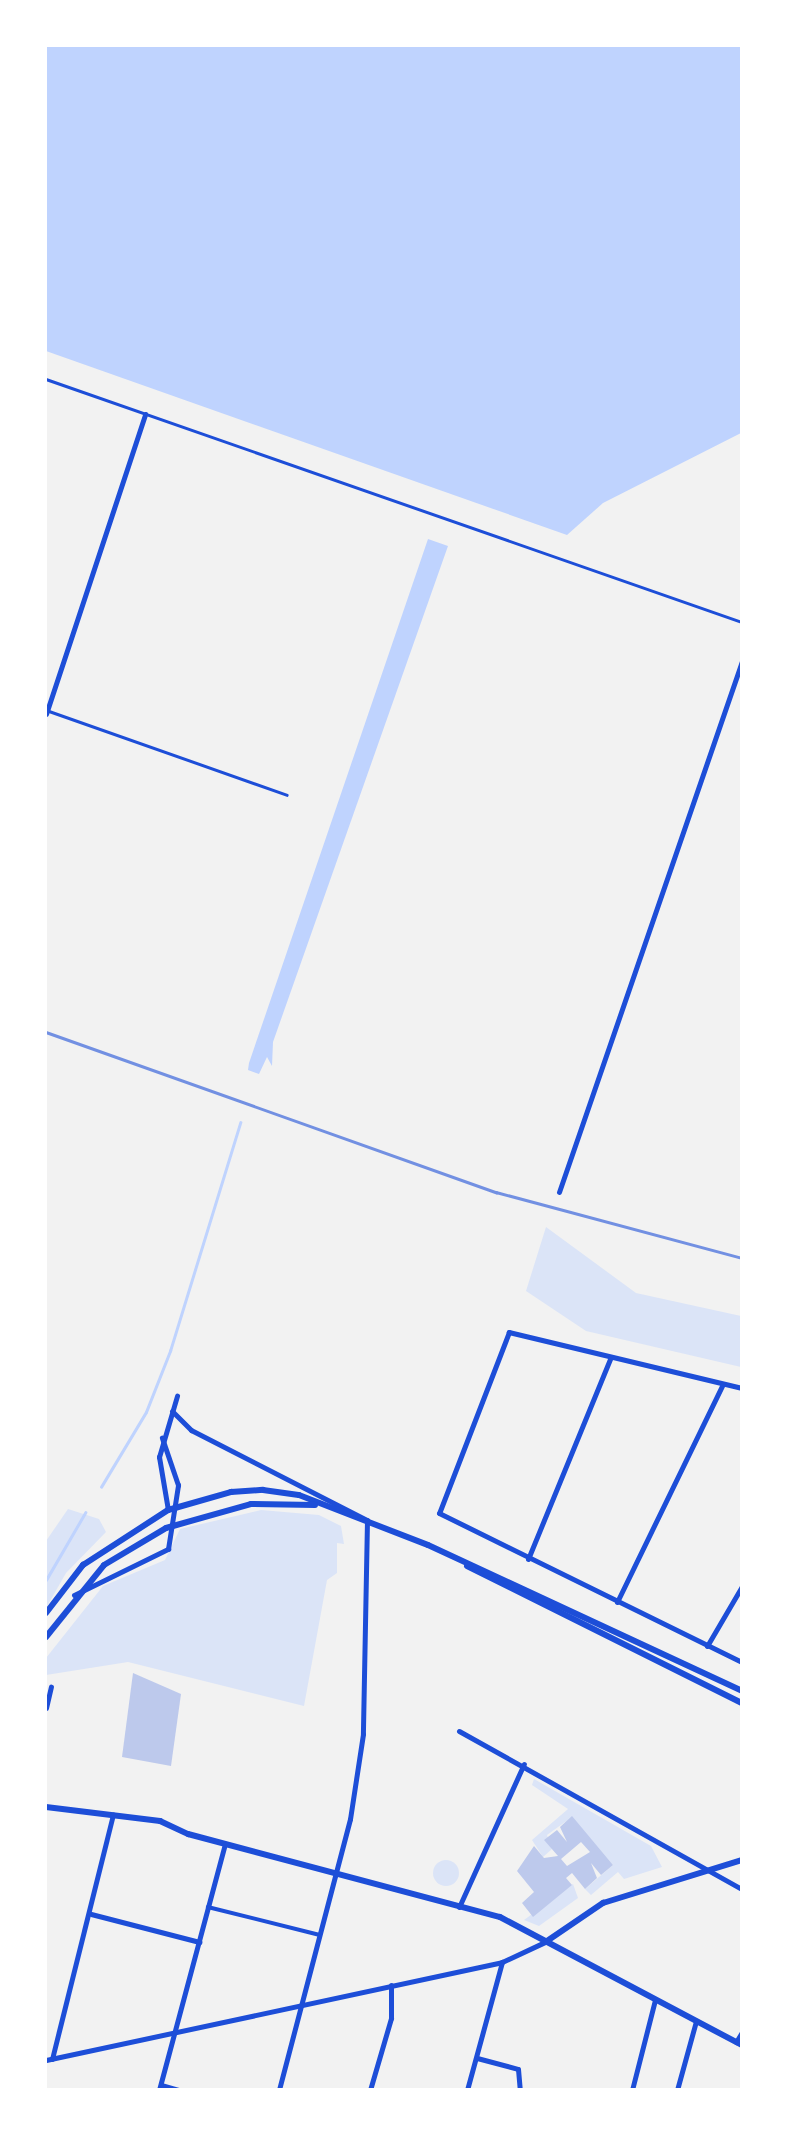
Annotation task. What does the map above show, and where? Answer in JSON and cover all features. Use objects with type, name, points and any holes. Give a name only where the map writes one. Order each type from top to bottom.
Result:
[{"type":"street","points":[[46,711],[145,414]]},
{"type":"street","points":[[559,1192],[741,661]]},
{"type":"street","points":[[741,1388],[509,1332],[439,1513],[741,1662]]},
{"type":"street","points":[[528,1559],[611,1357]]},
{"type":"street","points":[[617,1602],[723,1384]]},
{"type":"street","points":[[167,1510],[162,1438],[177,1395]]},
{"type":"street","points":[[172,1411],[191,1430],[367,1520]]},
{"type":"street","points":[[74,1595],[163,1553],[175,1523],[178,1480],[162,1438]]},
{"type":"street","points":[[46,1613],[83,1565],[167,1510],[247,1489],[299,1495],[367,1520],[428,1545],[741,1690]]},
{"type":"street","points":[[46,1637],[74,1595],[104,1565],[175,1523],[251,1504],[324,1506]]},
{"type":"street","points":[[279,2090],[336,1874],[363,1734],[367,1520]]},
{"type":"street","points":[[428,1545],[741,1703]]},
{"type":"street","points":[[707,1646],[741,1586]]},
{"type":"street","points":[[46,1708],[51,1687]]},
{"type":"street","points":[[459,1731],[524,1764],[711,1869],[741,1889]]},
{"type":"street","points":[[459,1908],[524,1764]]},
{"type":"street","points":[[46,1807],[160,1821],[225,1844],[509,1920],[739,2044],[741,2032]]},
{"type":"street","points":[[113,1815],[91,1914],[49,2060],[502,1962],[547,1941],[603,1903],[741,1860]]},
{"type":"street","points":[[178,2090],[160,2087],[225,1844]]},
{"type":"street","points":[[208,1908],[320,1935]]},
{"type":"street","points":[[91,1914],[199,1942]]},
{"type":"street","points":[[467,2090],[502,1962]]},
{"type":"street","points":[[370,2090],[391,2018],[391,1985]]},
{"type":"street","points":[[632,2090],[655,2000]]},
{"type":"street","points":[[677,2090],[696,2021]]},
{"type":"street","points":[[477,2058],[518,2069],[520,2090]]},
{"type":"lane","points":[[46,379],[741,622]]},
{"type":"lane","points":[[46,711],[287,796]]},
{"type":"shaded area","points":[[546,1227],[636,1293],[741,1316],[741,1367],[586,1331],[526,1291]]},
{"type":"shaded area","points":[[68,1509],[99,1519],[106,1532],[66,1573],[46,1608],[46,1541]]},
{"type":"shaded area","points":[[261,1510],[319,1515],[341,1526],[344,1544],[337,1543],[337,1573],[327,1580],[304,1706],[128,1662],[46,1675],[46,1658],[103,1586],[165,1560],[180,1529]]},
{"type":"shaded area","points":[[534,1779],[651,1846],[662,1867],[624,1879],[618,1872],[591,1895],[585,1889],[613,1865],[572,1817],[547,1835],[552,1849],[543,1857],[532,1840],[568,1809],[532,1785]]},
{"type":"shaded area","points":[[446,1860],[455,1864],[459,1873],[455,1882],[446,1886],[437,1882],[433,1873],[437,1864]]},
{"type":"shaded area","points":[[573,1884],[578,1898],[539,1926],[524,1920]]},
{"type":"water","points":[[46,46],[741,46],[741,433],[603,503],[567,535],[46,351]]},
{"type":"water","points":[[428,539],[448,546],[273,1042],[272,1066],[267,1057],[259,1074],[248,1070],[249,1063]]},
{"type":"building","points":[[133,1673],[181,1694],[171,1766],[122,1757]]},
{"type":"building","points":[[572,1816],[613,1865],[601,1875],[591,1863],[597,1878],[585,1889],[572,1873],[566,1878],[572,1885],[533,1917],[522,1903],[534,1892],[517,1871],[534,1846],[544,1858],[558,1856],[544,1840],[557,1830],[567,1842],[560,1827]],"holes":[[[581,1842],[590,1852],[567,1866],[561,1859]]]},
{"type":"waterway","points":[[101,1487],[146,1412],[170,1351],[240,1123]]},
{"type":"waterway","points":[[46,1580],[85,1513]]},
{"type":"railway","points":[[46,1032],[496,1192],[742,1258]]}]
